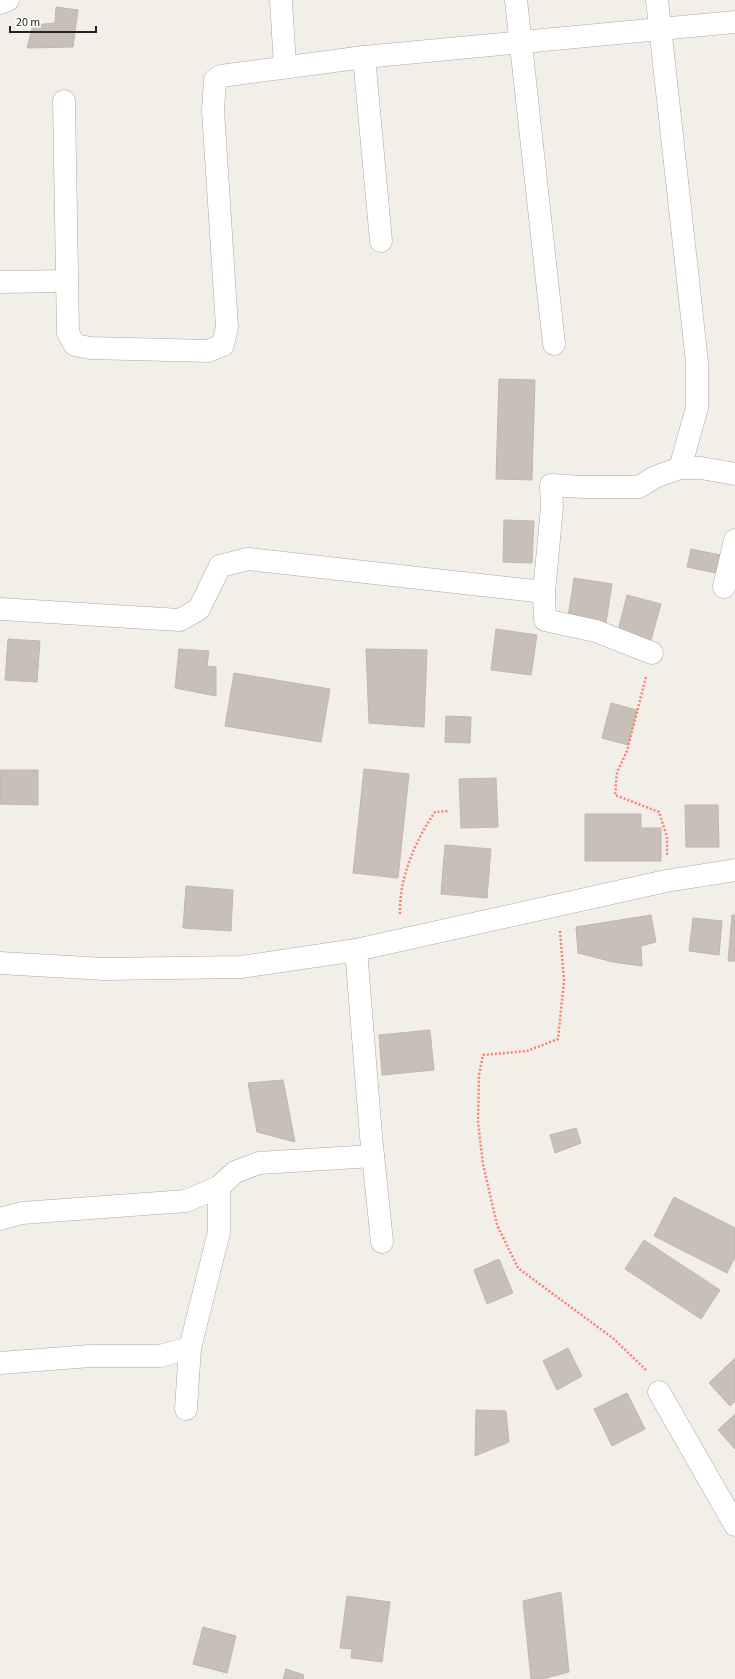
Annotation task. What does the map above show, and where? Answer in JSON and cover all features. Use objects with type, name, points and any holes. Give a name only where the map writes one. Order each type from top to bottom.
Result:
[{"type":"street","points":[[0,3],[4,3],[8,0]]},
{"type":"street","points":[[281,0],[286,66]]},
{"type":"street","points":[[516,0],[522,43],[554,344]]},
{"type":"street","points":[[657,0],[697,362],[697,408],[680,468]]},
{"type":"street","points":[[64,101],[68,334],[76,345],[90,348],[208,352],[223,345],[227,327],[213,110],[215,80],[221,76],[286,66],[735,22]]},
{"type":"street","points":[[364,58],[381,241]]},
{"type":"street","points":[[0,282],[67,281]]},
{"type":"street","points":[[652,653],[596,632],[545,620],[544,592],[552,508],[551,485],[582,487],[639,487],[655,477],[680,468],[701,468],[735,474]]},
{"type":"street","points":[[724,587],[735,540]]},
{"type":"street","points":[[0,609],[180,620],[199,609],[220,566],[248,559],[544,592]]},
{"type":"street","points":[[0,963],[104,969],[241,967],[356,950],[666,881],[735,870]]},
{"type":"street","points":[[356,950],[373,1156],[382,1242]]},
{"type":"street","points":[[0,1219],[22,1213],[186,1201],[219,1187],[235,1172],[259,1163],[373,1156]]},
{"type":"street","points":[[186,1409],[190,1348],[219,1232],[219,1187]]},
{"type":"street","points":[[0,1363],[90,1356],[160,1356],[190,1348]]},
{"type":"street","points":[[659,1392],[732,1514]]},
{"type":"path","points":[[652,653],[627,751],[617,772],[615,795],[658,812],[667,837],[666,881]]},
{"type":"path","points":[[401,940],[399,898],[407,867],[424,828],[435,812],[449,811]]},
{"type":"path","points":[[558,904],[564,981],[558,1039],[527,1051],[482,1055],[478,1075],[478,1122],[484,1164],[498,1225],[518,1268],[614,1339],[644,1366],[659,1392]]},
{"type":"building","points":[[56,7],[78,10],[73,47],[27,48],[33,25],[55,23]]},
{"type":"building","points":[[499,379],[535,380],[532,480],[496,479]]},
{"type":"building","points":[[504,520],[534,521],[532,563],[503,562]]},
{"type":"building","points":[[691,549],[725,556],[721,574],[687,567]]},
{"type":"building","points":[[574,578],[612,584],[606,623],[568,617]]},
{"type":"building","points":[[627,595],[661,604],[651,640],[618,631]]},
{"type":"building","points":[[496,629],[537,635],[531,675],[491,670]]},
{"type":"building","points":[[8,639],[40,641],[37,682],[5,680]]},
{"type":"building","points":[[179,649],[209,651],[207,666],[216,667],[216,696],[175,688]]},
{"type":"building","points":[[366,649],[427,650],[424,727],[369,723]]},
{"type":"building","points":[[234,673],[330,689],[321,742],[225,726]]},
{"type":"building","points":[[611,703],[637,710],[628,745],[602,738]]},
{"type":"building","points":[[446,716],[471,717],[470,743],[445,742]]},
{"type":"building","points":[[364,769],[409,774],[398,878],[353,873]]},
{"type":"building","points":[[0,770],[38,770],[38,805],[0,804]]},
{"type":"building","points":[[496,778],[498,827],[461,828],[459,779]]},
{"type":"building","points":[[685,805],[718,805],[719,847],[686,847]]},
{"type":"building","points":[[585,814],[641,814],[641,828],[661,828],[661,861],[585,861]]},
{"type":"building","points":[[445,845],[491,849],[487,898],[441,894]]},
{"type":"building","points":[[186,886],[233,890],[231,931],[183,928]]},
{"type":"building","points":[[651,915],[656,942],[641,946],[642,966],[613,962],[578,953],[576,927]]},
{"type":"building","points":[[732,915],[735,915],[735,961],[728,961]]},
{"type":"building","points":[[693,918],[722,921],[719,955],[689,951]]},
{"type":"building","points":[[430,1030],[434,1070],[382,1075],[379,1035]]},
{"type":"building","points":[[283,1080],[295,1142],[257,1132],[248,1083]]},
{"type":"building","points":[[576,1128],[581,1143],[555,1153],[550,1135]]},
{"type":"building","points":[[674,1197],[735,1228],[735,1257],[727,1273],[654,1236]]},
{"type":"building","points":[[644,1240],[720,1290],[701,1319],[625,1269]]},
{"type":"building","points":[[499,1259],[513,1293],[487,1304],[474,1270]]},
{"type":"building","points":[[568,1348],[582,1376],[557,1390],[543,1361]]},
{"type":"building","points":[[735,1358],[735,1401],[730,1406],[709,1383]]},
{"type":"building","points":[[627,1393],[645,1429],[612,1446],[594,1409]]},
{"type":"building","points":[[476,1410],[506,1411],[509,1442],[475,1456]]},
{"type":"building","points":[[735,1414],[735,1449],[718,1430]]},
{"type":"building","points":[[561,1592],[569,1672],[543,1679],[531,1679],[523,1601]]},
{"type":"building","points":[[347,1596],[390,1602],[382,1662],[351,1658],[352,1649],[340,1648]]},
{"type":"building","points":[[203,1627],[236,1636],[227,1673],[193,1664]]},
{"type":"building","points":[[286,1669],[304,1675],[303,1679],[283,1679]]}]
